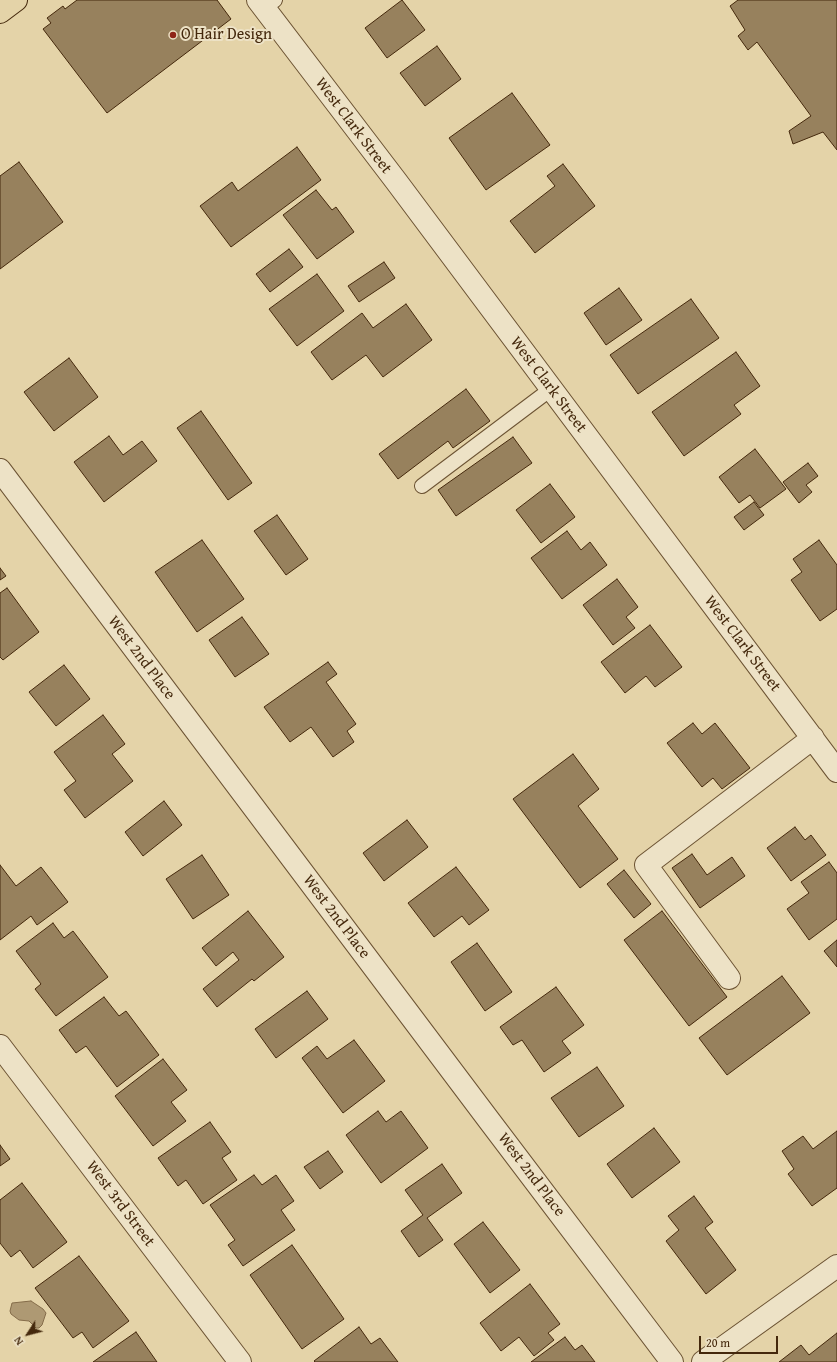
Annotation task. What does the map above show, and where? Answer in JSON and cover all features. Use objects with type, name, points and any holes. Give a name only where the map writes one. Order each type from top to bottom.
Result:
[{"type":"street","name":"West Clark Street","points":[[266,3],[396,181],[837,771]]},
{"type":"street","name":"West 2nd Place","points":[[0,470],[488,1120],[672,1362]]},
{"type":"street","points":[[729,978],[646,865],[813,738]]},
{"type":"street","name":"West 3rd Street","points":[[0,1046],[240,1362]]},
{"type":"street","points":[[703,1362],[837,1266]]},
{"type":"lane","points":[[422,486],[551,389]]},
{"type":"shaded area","points":[[31,1301],[43,1309],[46,1313],[42,1325],[39,1328],[36,1328],[29,1321],[19,1320],[11,1314],[10,1311],[12,1303]]},
{"type":"building","points":[[77,0],[217,0],[231,19],[107,113],[43,29],[51,23],[47,18],[63,6],[65,9]]},
{"type":"building","points":[[402,0],[425,30],[387,58],[365,28]]},
{"type":"building","points":[[738,0],[837,0],[837,150],[823,132],[793,144],[789,131],[811,116],[757,42],[748,50],[738,36],[745,30],[730,6]]},
{"type":"building","points":[[437,46],[461,79],[425,106],[400,73]]},
{"type":"building","points":[[512,93],[550,145],[486,190],[449,138]]},
{"type":"building","points":[[297,147],[321,180],[231,247],[200,206],[232,182],[238,191]]},
{"type":"building","points":[[19,162],[63,222],[0,269],[0,176]]},
{"type":"building","points":[[563,164],[595,206],[535,253],[510,221],[555,186],[547,176]]},
{"type":"building","points":[[316,190],[332,210],[336,207],[354,232],[317,259],[283,215]]},
{"type":"building","points":[[289,249],[303,267],[270,292],[256,274]]},
{"type":"building","points":[[384,262],[395,278],[359,302],[348,286]]},
{"type":"building","points":[[317,274],[344,311],[297,346],[269,309]]},
{"type":"building","points":[[619,288],[642,320],[606,345],[584,313]]},
{"type":"building","points":[[691,299],[719,338],[638,394],[610,355]]},
{"type":"building","points":[[406,304],[432,340],[383,377],[366,355],[332,380],[311,352],[362,313],[373,328]]},
{"type":"building","points":[[736,352],[760,386],[734,405],[741,414],[684,456],[652,412]]},
{"type":"building","points":[[69,358],[98,397],[54,431],[24,392]]},
{"type":"building","points":[[466,389],[490,421],[453,448],[448,441],[398,479],[379,454]]},
{"type":"building","points":[[201,411],[252,483],[228,500],[177,428]]},
{"type":"building","points":[[109,436],[123,455],[142,441],[157,461],[104,502],[74,462]]},
{"type":"building","points":[[513,437],[532,463],[456,516],[438,490]]},
{"type":"building","points":[[755,449],[786,489],[760,508],[750,495],[739,503],[719,477]]},
{"type":"building","points":[[808,463],[818,476],[806,485],[812,492],[799,503],[783,482]]},
{"type":"building","points":[[550,484],[575,517],[541,543],[516,510]]},
{"type":"building","points":[[754,502],[764,515],[744,530],[734,517]]},
{"type":"building","points":[[277,515],[308,559],[286,575],[254,531]]},
{"type":"building","points":[[567,531],[581,550],[590,542],[607,565],[562,599],[531,558]]},
{"type":"building","points":[[202,540],[244,599],[197,632],[155,572]]},
{"type":"building","points":[[819,540],[837,565],[837,609],[820,621],[791,580],[802,572],[793,559]]},
{"type":"building","points":[[0,568],[6,576],[0,580]]},
{"type":"building","points":[[617,579],[638,607],[626,617],[635,628],[613,645],[583,605]]},
{"type":"building","points":[[7,588],[39,632],[3,660],[0,657],[0,593]]},
{"type":"building","points":[[242,617],[269,654],[235,677],[209,640]]},
{"type":"building","points":[[650,625],[682,667],[655,687],[646,676],[625,693],[601,662]]},
{"type":"building","points":[[328,662],[337,674],[326,682],[356,724],[347,731],[354,742],[333,757],[311,727],[290,742],[264,707]]},
{"type":"building","points":[[64,665],[90,699],[56,726],[29,692]]},
{"type":"building","points":[[103,715],[125,744],[112,754],[133,781],[85,818],[64,790],[76,781],[54,752]]},
{"type":"building","points":[[693,723],[702,734],[715,723],[750,768],[722,789],[713,778],[702,787],[667,743]]},
{"type":"building","points":[[573,754],[599,789],[578,806],[618,859],[580,888],[513,799]]},
{"type":"building","points":[[164,801],[182,825],[143,856],[125,832]]},
{"type":"building","points":[[407,820],[428,847],[384,881],[363,853]]},
{"type":"building","points":[[795,827],[805,840],[811,835],[826,855],[791,881],[767,848]]},
{"type":"building","points":[[692,854],[707,875],[732,857],[745,876],[700,908],[672,868]]},
{"type":"building","points":[[202,855],[229,895],[193,919],[166,879]]},
{"type":"building","points":[[829,862],[837,873],[837,919],[809,940],[787,909],[809,893],[801,882]]},
{"type":"building","points":[[0,865],[16,886],[41,867],[68,902],[37,925],[31,916],[0,940]]},
{"type":"building","points":[[456,867],[489,910],[469,925],[462,916],[434,937],[408,903]]},
{"type":"building","points":[[624,870],[651,904],[634,918],[607,884]]},
{"type":"building","points":[[248,911],[284,957],[254,981],[252,979],[217,1007],[203,989],[239,960],[233,952],[216,966],[202,948]]},
{"type":"building","points":[[662,911],[727,997],[689,1026],[624,940]]},
{"type":"building","points":[[53,923],[64,938],[73,931],[108,977],[56,1016],[35,989],[41,984],[16,951]]},
{"type":"building","points":[[837,940],[837,967],[824,951]]},
{"type":"building","points":[[477,943],[512,992],[485,1011],[451,962]]},
{"type":"building","points":[[782,976],[810,1013],[727,1075],[699,1038]]},
{"type":"building","points":[[556,987],[584,1025],[562,1041],[571,1053],[544,1072],[522,1040],[513,1045],[500,1027]]},
{"type":"building","points":[[307,991],[328,1019],[276,1058],[255,1029]]},
{"type":"building","points":[[104,997],[119,1016],[126,1011],[159,1055],[117,1087],[86,1046],[76,1053],[59,1030]]},
{"type":"building","points":[[354,1040],[385,1081],[343,1113],[302,1058],[317,1046],[327,1059]]},
{"type":"building","points":[[163,1059],[187,1090],[171,1102],[186,1121],[153,1146],[115,1096]]},
{"type":"building","points":[[597,1067],[624,1106],[579,1137],[551,1098]]},
{"type":"building","points":[[378,1111],[386,1122],[401,1111],[428,1148],[381,1183],[346,1135]]},
{"type":"building","points":[[210,1122],[231,1152],[222,1158],[237,1180],[203,1204],[186,1180],[178,1186],[158,1158]]},
{"type":"building","points":[[654,1128],[680,1162],[632,1198],[607,1164]]},
{"type":"building","points":[[837,1131],[837,1188],[812,1206],[788,1174],[794,1169],[782,1151],[803,1136],[813,1149]]},
{"type":"building","points":[[0,1145],[10,1159],[0,1166]]},
{"type":"building","points":[[328,1151],[343,1172],[320,1189],[304,1167]]},
{"type":"building","points":[[442,1164],[462,1193],[427,1218],[443,1240],[419,1257],[401,1231],[423,1215],[405,1190]]},
{"type":"building","points":[[254,1175],[262,1185],[276,1175],[294,1201],[281,1210],[295,1230],[243,1266],[228,1245],[235,1240],[210,1205]]},
{"type":"building","points":[[22,1183],[67,1242],[33,1268],[20,1250],[11,1257],[0,1243],[0,1200]]},
{"type":"building","points":[[694,1196],[713,1222],[705,1228],[736,1270],[706,1294],[666,1241],[679,1230],[668,1216]]},
{"type":"building","points":[[483,1222],[520,1270],[490,1293],[454,1244]]},
{"type":"building","points":[[292,1245],[344,1319],[302,1349],[250,1275]]},
{"type":"building","points":[[79,1256],[129,1321],[93,1348],[82,1332],[73,1338],[35,1288]]},
{"type":"building","points":[[530,1284],[560,1324],[548,1333],[554,1340],[534,1356],[519,1337],[501,1351],[480,1323]]},
{"type":"building","points":[[359,1327],[371,1344],[380,1338],[398,1362],[314,1361]]},
{"type":"building","points":[[136,1332],[157,1362],[93,1362]]},
{"type":"building","points":[[837,1333],[837,1362],[779,1362],[801,1345],[809,1355]]},
{"type":"building","points":[[565,1337],[575,1350],[582,1345],[595,1362],[531,1362]]},
{"type":"place","name":"O Hair Design","points":[[173,35]]}]
